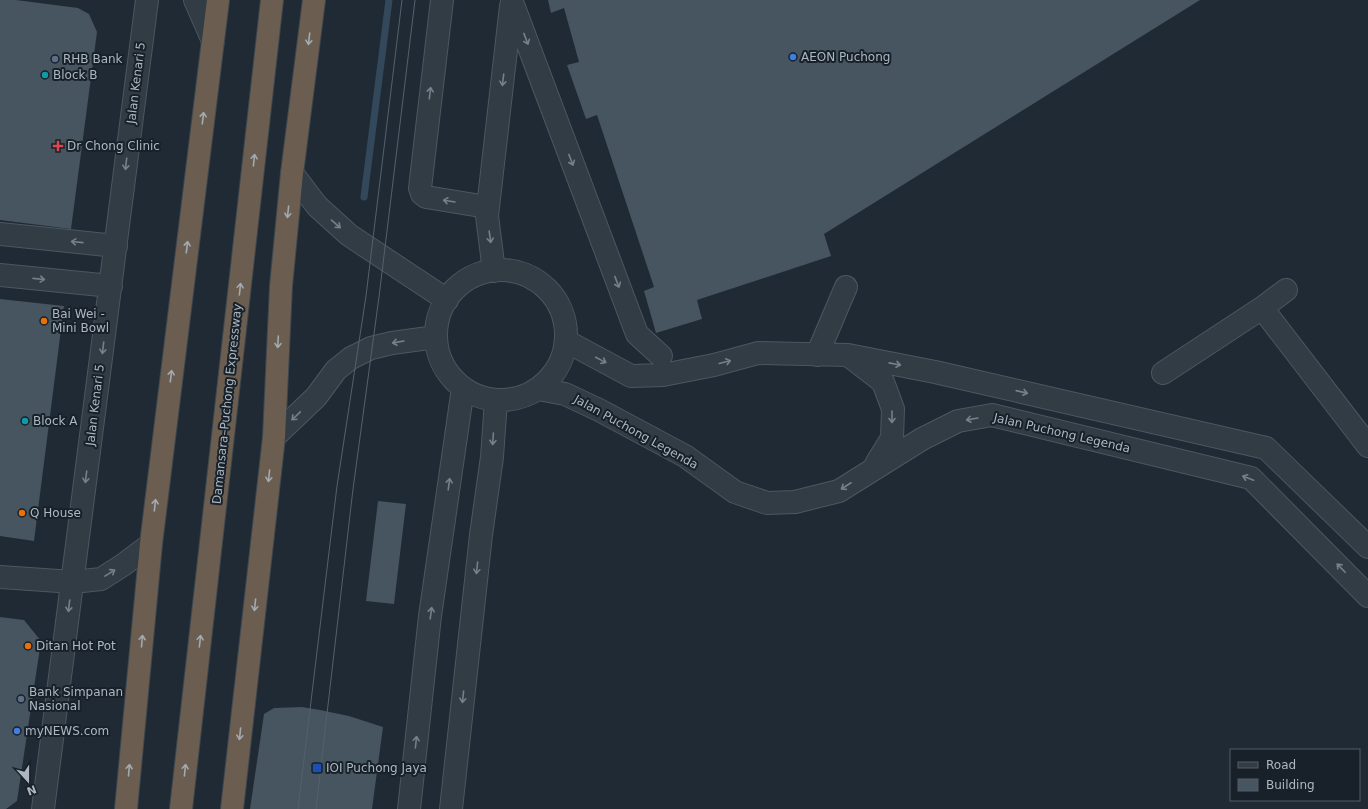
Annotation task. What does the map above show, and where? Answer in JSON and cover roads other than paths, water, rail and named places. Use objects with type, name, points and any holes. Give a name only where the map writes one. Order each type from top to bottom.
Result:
[{"type":"highway","points":[[126,809],[151,544],[218,0]]},
{"type":"highway","name":"Damansara–Puchong Expressway","points":[[181,809],[272,0]]},
{"type":"highway","points":[[232,809],[274,437],[281,286],[292,173],[314,0]]},
{"type":"street","name":"Jalan Kenari 5","points":[[43,809],[147,0]]},
{"type":"street","points":[[195,0],[213,41]]},
{"type":"street","points":[[442,0],[420,188],[422,194],[426,197],[487,207]]},
{"type":"street","points":[[494,271],[487,207],[512,1]]},
{"type":"street","points":[[512,1],[637,334],[661,356]]},
{"type":"street","points":[[292,173],[317,206],[349,235],[447,300]]},
{"type":"street","points":[[0,234],[116,246]]},
{"type":"street","points":[[494,271],[513,271],[532,278],[547,289],[559,304],[565,322],[566,341],[562,360],[552,376],[538,389],[518,398],[496,400],[478,396],[462,388],[449,374],[440,356],[436,337],[440,312],[447,300],[459,286],[476,276],[494,271]]},
{"type":"street","points":[[0,275],[111,286]]},
{"type":"street","points":[[817,355],[846,287]]},
{"type":"street","points":[[1163,373],[1262,308],[1286,290]]},
{"type":"street","points":[[1262,308],[1368,446]]},
{"type":"street","points":[[274,437],[316,397],[336,370],[351,358],[371,348],[392,343],[436,337]]},
{"type":"street","points":[[566,341],[631,376],[663,375],[714,365],[758,353],[848,355],[935,372],[1266,448],[1368,548]]},
{"type":"street","points":[[848,355],[882,382],[892,409],[892,438],[873,468]]},
{"type":"street","points":[[409,809],[430,616],[462,388]]},
{"type":"street","name":"Jalan Puchong Legenda","points":[[538,389],[564,394],[599,410],[685,456],[735,492],[767,503],[795,502],[839,491],[873,468],[922,439],[958,421],[992,415],[1251,478],[1368,596]]},
{"type":"street","points":[[451,809],[481,535],[492,457],[496,400]]},
{"type":"street","points":[[0,577],[73,582],[101,579],[151,544]]},
{"type":"waterway","points":[[364,197],[389,0]]},
{"type":"tram line","points":[[298,809],[337,486],[366,296],[402,0]]},
{"type":"tram line","points":[[316,809],[353,489],[379,297],[415,0]]},
{"type":"place","name":"AEON Puchong","points":[[793,57]]},
{"type":"place","name":"RHB Bank","points":[[55,59]]},
{"type":"place","name":"Block B","points":[[45,75]]},
{"type":"place","name":"Dr Chong Clinic","points":[[58,146]]},
{"type":"place","name":"Bai Wei - Mini Bowl","points":[[44,321]]},
{"type":"place","name":"Block A","points":[[25,421]]},
{"type":"place","name":"Q House","points":[[22,513]]},
{"type":"place","name":"Ditan Hot Pot","points":[[28,646]]},
{"type":"place","name":"Bank Simpanan Nasional","points":[[21,699]]},
{"type":"place","name":"myNEWS.com","points":[[17,731]]},
{"type":"place","name":"IOI Puchong Jaya","points":[[317,768]]}]
